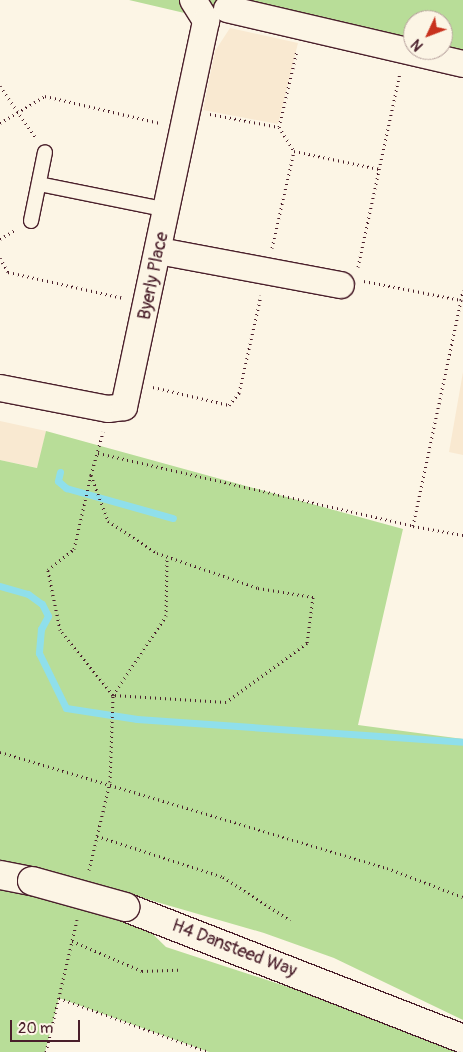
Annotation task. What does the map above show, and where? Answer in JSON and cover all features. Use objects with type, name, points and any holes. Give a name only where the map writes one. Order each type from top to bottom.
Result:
[{"type":"street","points":[[214,7],[403,51]]},
{"type":"street","name":"Byerly Place","points":[[108,409],[124,407],[132,383],[187,119],[214,7]]},
{"type":"street","points":[[445,60],[463,64]]},
{"type":"street","points":[[159,252],[266,271],[348,282]]},
{"type":"street","points":[[0,388],[108,409]]},
{"type":"street","name":"H4 Dansteed Way","points":[[0,875],[32,881],[125,907],[463,1039]]},
{"type":"lane","points":[[31,221],[45,152]]},
{"type":"lane","points":[[39,184],[168,210]]},
{"type":"path","points":[[132,383],[229,405],[239,393],[294,151],[279,127],[302,27]]},
{"type":"path","points":[[403,56],[379,169],[348,282],[461,300]]},
{"type":"path","points":[[0,86],[45,152]]},
{"type":"path","points":[[0,123],[45,96],[187,119],[279,127]]},
{"type":"path","points":[[294,151],[379,169]]},
{"type":"path","points":[[0,258],[8,272],[148,304]]},
{"type":"path","points":[[413,526],[463,290]]},
{"type":"path","points":[[91,475],[108,521],[168,559],[258,588],[313,597],[307,643],[226,702],[113,695],[60,630],[48,570],[74,549],[91,475],[108,409]]},
{"type":"path","points":[[98,453],[413,526],[463,534]]},
{"type":"path","points":[[110,782],[113,695],[166,616],[168,559]]},
{"type":"path","points":[[0,752],[110,782],[386,868],[463,897]]},
{"type":"path","points":[[97,836],[223,877],[290,920]]},
{"type":"path","points":[[72,941],[142,971],[178,970]]},
{"type":"path","points":[[59,998],[209,1052]]},
{"type":"shaded area","points":[[230,28],[298,43],[278,124],[203,110],[215,51]]},
{"type":"shaded area","points":[[463,372],[463,455],[449,452]]},
{"type":"shaded area","points":[[0,421],[46,431],[38,468],[0,460]]},
{"type":"green space","points":[[129,0],[463,0],[463,78]]},
{"type":"green space","points":[[46,431],[403,529],[358,725],[463,739],[463,1020],[334,958],[264,933],[129,894],[125,907],[166,947],[346,1006],[459,1052],[209,1052],[59,998],[45,1052],[0,1052],[0,460],[37,468]]},
{"type":"waterway","points":[[60,472],[58,481],[66,488],[173,518]]},
{"type":"waterway","points":[[0,586],[28,594],[42,604],[48,616],[41,629],[39,653],[66,708],[137,719],[463,742]]}]
